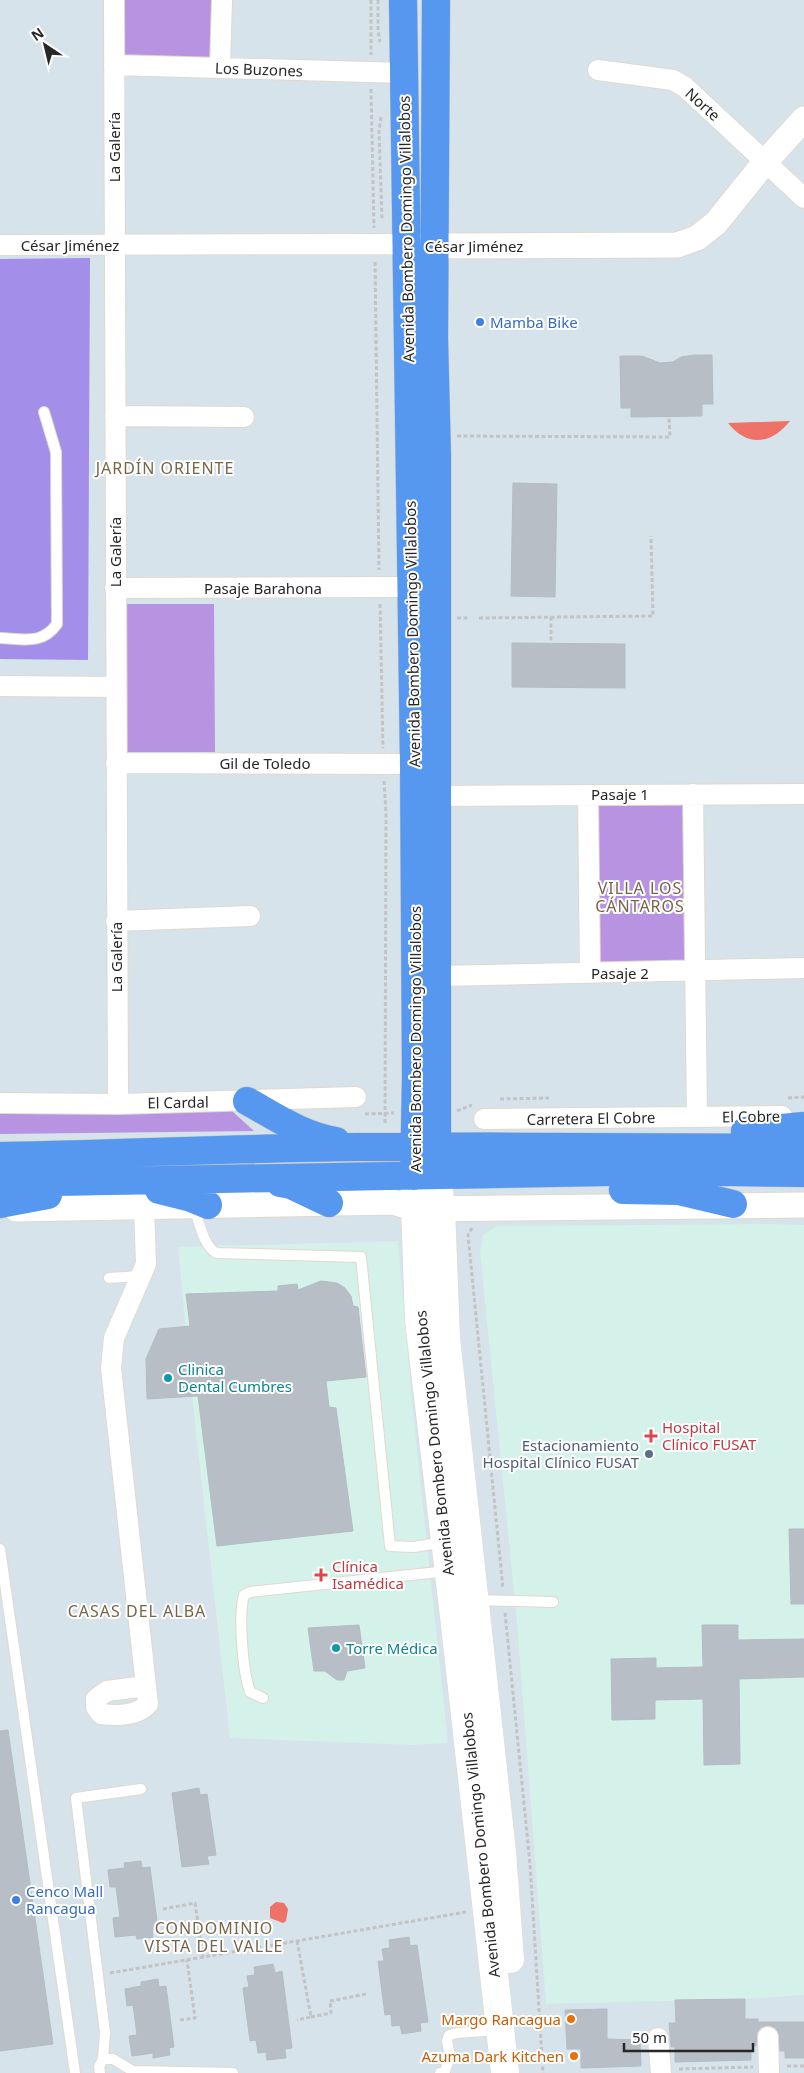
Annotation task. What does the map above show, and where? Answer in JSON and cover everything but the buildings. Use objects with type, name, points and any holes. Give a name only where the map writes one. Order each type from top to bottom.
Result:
[{"type":"main road","name":"Avenida Bombero Domingo Villalobos","points":[[403,0],[414,764],[416,1077],[425,1148],[429,1209],[455,1407],[456,1541],[448,1571],[502,1852],[520,2073]]},
{"type":"main road","name":"Avenida Bombero Domingo Villalobos","points":[[425,1148],[437,976],[434,247],[436,0]]},
{"type":"main road","points":[[247,1100],[315,1136],[359,1147]]},
{"type":"main road","points":[[635,1148],[665,1137],[804,1126]]},
{"type":"main road","points":[[0,1156],[359,1147],[804,1148]]},
{"type":"main road","points":[[0,1183],[663,1171],[804,1173]]},
{"type":"main road","points":[[550,1173],[587,1188],[678,1191],[733,1204]]},
{"type":"main road","points":[[259,1179],[291,1185],[329,1203]]},
{"type":"main road","points":[[0,1204],[51,1195],[104,1182],[169,1192],[201,1206]]},
{"type":"main road","name":"Avenida Bombero Domingo Villalobos","points":[[456,1541],[475,1600],[478,1733],[487,1909],[505,2073]]},
{"type":"street","name":"La Galería","points":[[114,0],[118,1104]]},
{"type":"street","points":[[220,68],[222,0]]},
{"type":"street","name":"Los Buzones","points":[[114,65],[404,73]]},
{"type":"street","name":"Norte","points":[[598,70],[673,80],[685,87],[804,198]]},
{"type":"street","name":"César Jiménez","points":[[0,245],[387,244],[434,247],[677,245],[697,238],[716,223],[765,162],[804,119]]},
{"type":"street","points":[[115,416],[244,417]]},
{"type":"street","name":"Pasaje Barahona","points":[[116,588],[410,588]]},
{"type":"street","points":[[0,686],[116,687]]},
{"type":"street","name":"Gil de Toledo","points":[[116,763],[414,764]]},
{"type":"street","points":[[588,794],[590,973]]},
{"type":"street","points":[[693,794],[697,1117]]},
{"type":"street","name":"Pasaje 1","points":[[436,796],[804,794]]},
{"type":"street","points":[[116,921],[250,916]]},
{"type":"street","name":"Pasaje 2","points":[[437,976],[694,972],[804,968]]},
{"type":"street","name":"El Cardal","points":[[0,1103],[118,1104],[356,1098]]},
{"type":"street","name":"El Cobre","points":[[697,1117],[804,1116]]},
{"type":"street","name":"Carretera El Cobre","points":[[484,1119],[697,1117]]},
{"type":"street","points":[[0,1208],[394,1202],[429,1209],[733,1204],[804,1205]]},
{"type":"street","points":[[144,1207],[146,1264],[114,1338],[111,1368],[146,1686]]},
{"type":"street","points":[[768,2037],[769,2069]]},
{"type":"street","points":[[658,2038],[668,2071]]},
{"type":"lane","points":[[0,638],[34,640],[50,634],[58,624],[56,452],[44,412]]},
{"type":"lane","points":[[201,1206],[207,1244],[216,1253],[361,1257],[390,1546],[414,1546],[456,1541]]},
{"type":"lane","points":[[109,1278],[140,1276]]},
{"type":"lane","points":[[0,1549],[75,2073]]},
{"type":"lane","points":[[263,1698],[250,1692],[246,1682],[242,1626],[242,1603],[244,1596],[250,1592],[448,1571]]},
{"type":"lane","points":[[475,1600],[553,1602]]},
{"type":"lane","points":[[100,2073],[99,2067],[103,2058],[105,2032],[76,1798],[141,1788]]},
{"type":"lane","points":[[440,2073],[445,2071],[450,2056],[447,2041],[449,2035],[457,2032],[500,2030]]},
{"type":"lane","points":[[103,2058],[113,2059],[133,2071],[233,2073]]},
{"type":"path","points":[[449,437],[670,437],[669,416]]},
{"type":"path","points":[[479,618],[653,616],[651,536]]},
{"type":"path","points":[[551,617],[551,644]]},
{"type":"path","points":[[477,1223],[468,1235],[530,1864],[543,2073]]},
{"type":"path","points":[[163,1909],[195,1903],[203,1957]]},
{"type":"path","points":[[99,1975],[487,1909]]},
{"type":"path","points":[[296,1941],[311,2017]]},
{"type":"path","points":[[180,2020],[195,2018],[187,1960]]},
{"type":"path","points":[[297,2020],[331,2013],[330,2001],[366,1994]]},
{"type":"path","points":[[668,2071],[769,2069],[804,2066]]},
{"type":"shaded area","points":[[120,0],[216,0],[215,62],[120,59]]},
{"type":"shaded area","points":[[90,258],[88,660],[0,659],[0,259]]},
{"type":"shaded area","points":[[790,421],[775,435],[759,440],[743,436],[728,423]]},
{"type":"shaded area","points":[[123,604],[214,604],[215,752],[124,752]]},
{"type":"shaded area","points":[[689,798],[691,963],[592,965],[590,800]]},
{"type":"shaded area","points":[[232,1111],[254,1131],[0,1134],[0,1114]]},
{"type":"shaded area","name":"Hospital Clínico FUSAT","points":[[804,1225],[804,1995],[745,1999],[546,2004],[517,1622],[480,1251],[483,1235],[496,1226]]},
{"type":"shaded area","name":"Clínica Isamédica","points":[[398,1241],[413,1411],[448,1743],[412,1745],[230,1738],[192,1396],[178,1247]]},
{"type":"shaded area","points":[[276,1902],[284,1903],[288,1909],[286,1921],[283,1923],[270,1918],[270,1907]]},
{"type":"place","name":"Mamba Bike","points":[[480,322]]},
{"type":"place","name":"Clinica Dental Cumbres","points":[[168,1378]]},
{"type":"place","name":"Hospital Clínico FUSAT","points":[[651,1436]]},
{"type":"place","name":"Estacionamiento Hospital Clínico FUSAT","points":[[649,1454]]},
{"type":"place","name":"Clínica Isamédica","points":[[321,1575]]},
{"type":"place","name":"Torre Médica","points":[[336,1648]]},
{"type":"place","name":"Cenco Mall Rancagua","points":[[16,1900]]},
{"type":"place","name":"Margo Rancagua","points":[[571,2019]]},
{"type":"place","name":"Azuma Dark Kitchen","points":[[574,2056]]},
{"type":"district","name":"JARDÍN ORIENTE","points":[[165,468]]},
{"type":"district","name":"VILLA LOS CÁNTAROS","points":[[640,897]]},
{"type":"district","name":"CASAS DEL ALBA","points":[[137,1611]]},
{"type":"district","name":"CONDOMINIO VISTA DEL VALLE","points":[[214,1937]]}]
